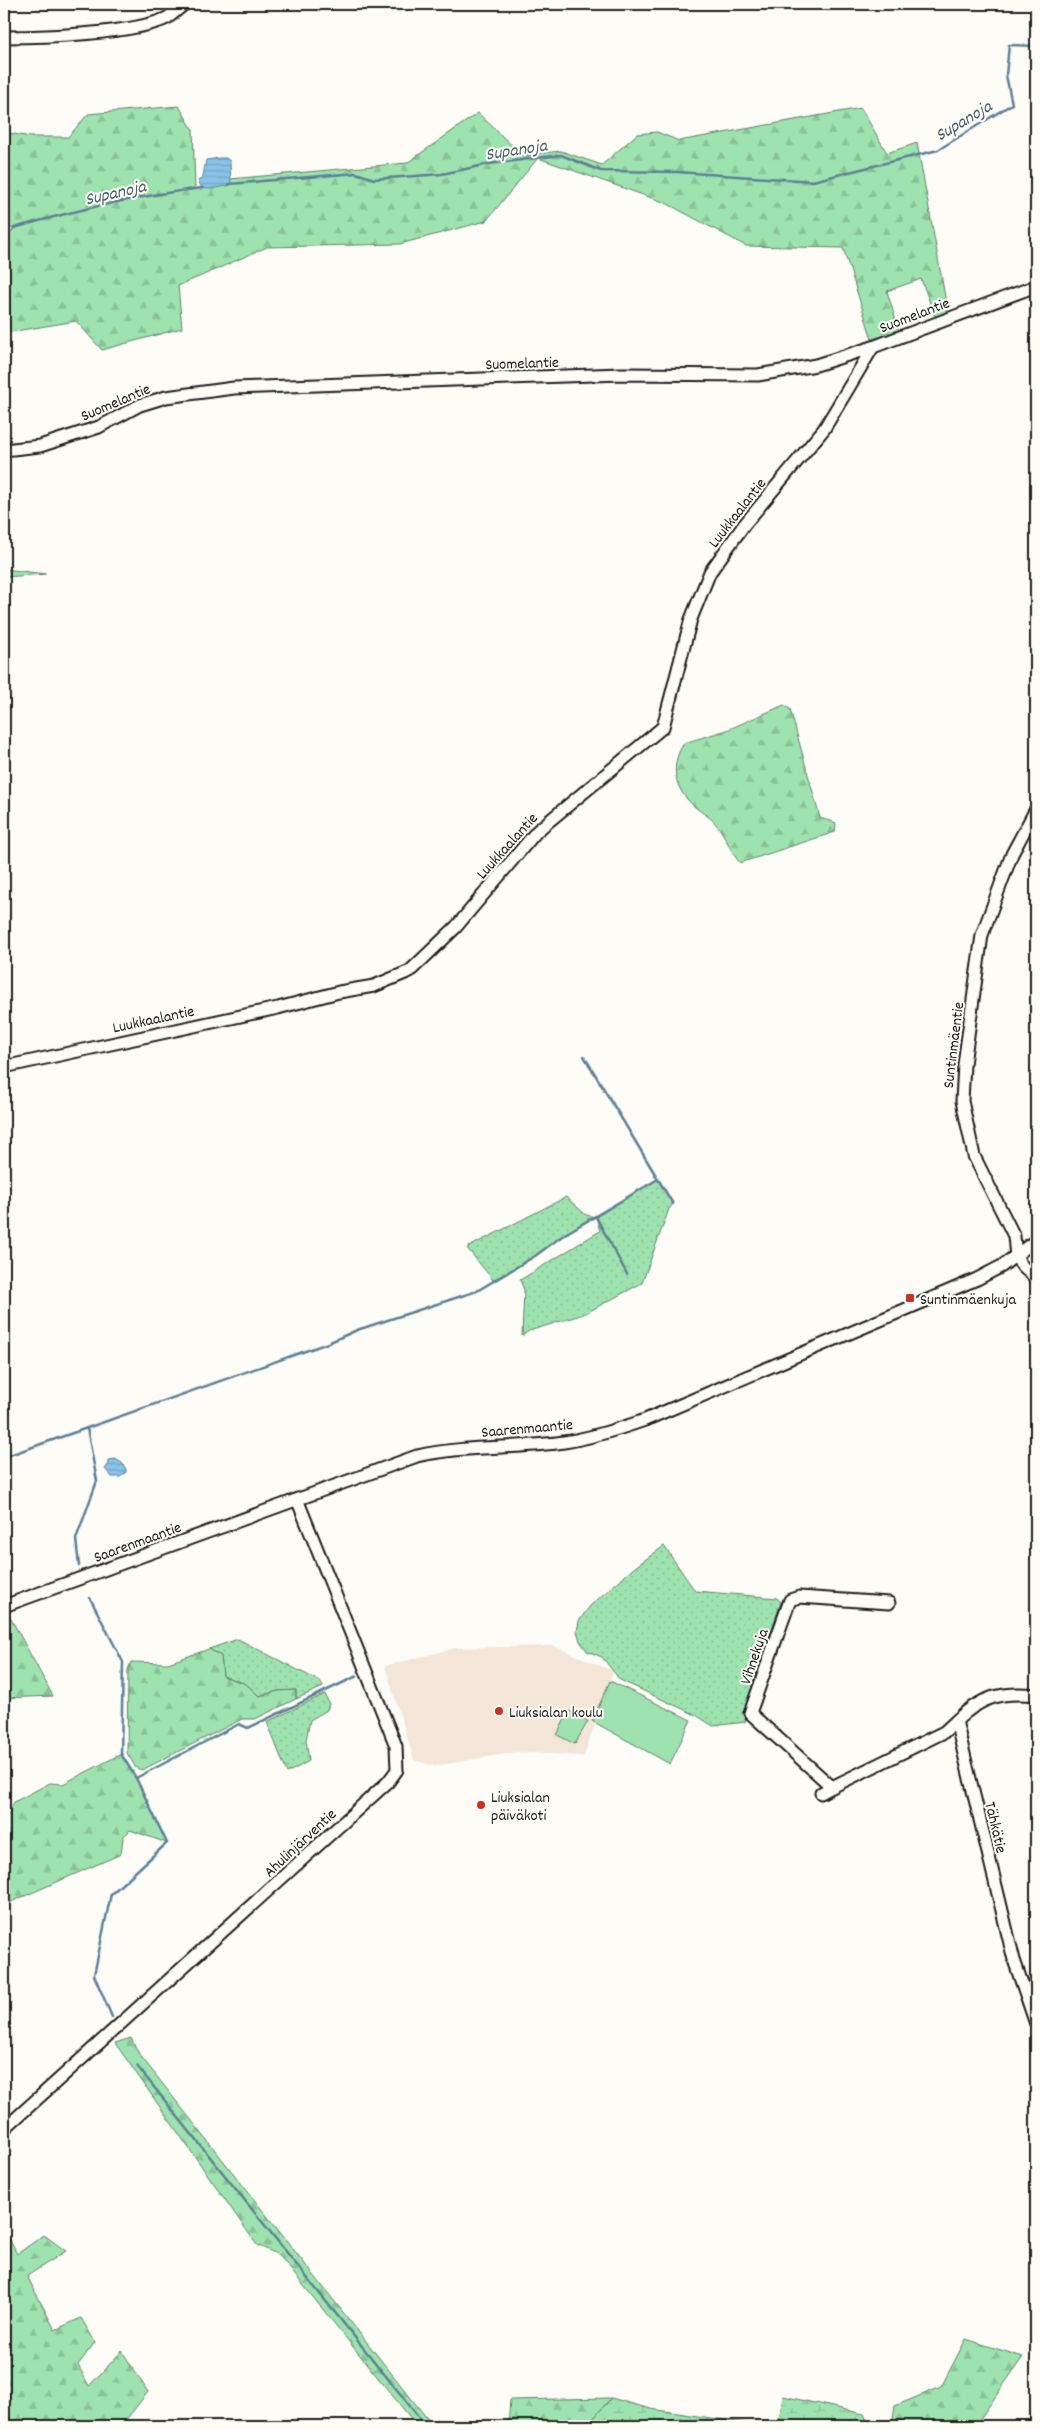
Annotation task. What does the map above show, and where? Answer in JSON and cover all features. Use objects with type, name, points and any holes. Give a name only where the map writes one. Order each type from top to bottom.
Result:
[{"type":"street","points":[[4,37],[29,37],[141,26],[166,18],[185,4]]},
{"type":"street","name":"Suomelantie","points":[[4,450],[40,446],[99,427],[140,405],[166,397],[234,388],[620,374],[758,375],[816,365],[873,347],[1036,286]]},
{"type":"street","name":"Luukkaalantie","points":[[4,1068],[278,1008],[339,992],[374,986],[410,971],[456,927],[537,831],[663,726],[691,619],[710,572],[744,525],[824,429],[873,347]]},
{"type":"street","name":"Suntinmäentie","points":[[1016,1256],[1014,1236],[974,1156],[962,1101],[962,1092],[964,1064],[982,935],[1012,854],[1036,810]]},
{"type":"street","name":"Saarenmaantie","points":[[4,1606],[416,1456],[458,1448],[564,1442],[602,1434],[645,1420],[977,1279],[1016,1256],[1036,1240]]},
{"type":"street","points":[[1016,1256],[1023,1267],[1036,1278]]},
{"type":"street","name":"Ahulinjärventie","points":[[4,2129],[286,1876],[388,1782],[397,1770],[396,1746],[297,1499]]},
{"type":"street","name":"Vihnekuja","points":[[832,1787],[750,1713],[790,1600],[799,1596],[890,1603]]},
{"type":"street","points":[[821,1793],[944,1732],[971,1706],[1000,1696],[1018,1693],[1036,1695]]},
{"type":"street","name":"Tähkätie","points":[[956,1721],[1014,1960],[1036,2024]]},
{"type":"shaded area","name":"Liuksialan koulu","points":[[554,1646],[613,1671],[584,1756],[516,1752],[435,1766],[414,1760],[385,1666],[456,1648]]},
{"type":"green space","points":[[179,106],[193,130],[195,189],[230,179],[407,163],[478,113],[522,155],[561,151],[602,165],[637,134],[657,132],[679,141],[861,108],[887,153],[917,143],[948,313],[936,319],[921,279],[887,291],[899,331],[872,339],[843,248],[746,246],[666,203],[538,158],[486,221],[400,244],[267,247],[178,286],[182,328],[102,350],[76,321],[4,333],[4,244],[14,228],[4,229],[4,132],[30,137],[68,137],[88,114]]},
{"type":"green space","points":[[4,569],[46,574],[4,577]]},
{"type":"green space","points":[[784,705],[790,709],[820,818],[836,823],[835,832],[740,863],[716,824],[695,807],[682,793],[676,777],[676,760],[684,743],[727,730]]},
{"type":"green space","points":[[658,1179],[673,1204],[669,1209],[642,1283],[584,1314],[529,1331],[522,1336],[524,1290],[520,1280],[600,1231],[596,1217]]},
{"type":"green space","points":[[566,1197],[586,1215],[596,1217],[565,1234],[535,1256],[493,1280],[467,1248]]},
{"type":"green space","points":[[664,1546],[695,1591],[777,1598],[781,1602],[748,1699],[745,1722],[713,1726],[696,1715],[620,1680],[602,1657],[587,1651],[580,1641],[577,1631],[579,1621],[590,1606],[635,1567]]},
{"type":"green space","points":[[9,1615],[53,1696],[4,1698],[4,1616]]},
{"type":"green space","points":[[238,1639],[321,1682],[323,1687],[296,1699],[296,1690],[278,1691],[259,1696],[246,1684],[223,1676],[221,1656],[209,1649]]},
{"type":"green space","points":[[209,1649],[221,1656],[223,1676],[246,1684],[259,1696],[278,1691],[296,1690],[296,1699],[255,1719],[242,1719],[142,1770],[136,1768],[127,1753],[128,1670],[131,1662],[168,1663]]},
{"type":"green space","points":[[610,1681],[691,1720],[670,1764],[592,1721]]},
{"type":"green space","points":[[325,1694],[329,1704],[327,1710],[310,1720],[306,1740],[309,1761],[287,1773],[267,1722]]},
{"type":"green space","points":[[569,1711],[588,1721],[575,1744],[557,1735]]},
{"type":"green space","points":[[121,1754],[136,1778],[167,1843],[130,1830],[123,1837],[121,1854],[4,1905],[4,1817],[6,1819],[14,1802],[50,1783],[63,1784]]},
{"type":"green space","points":[[131,2038],[139,2054],[433,2426],[417,2426],[279,2255],[257,2245],[115,2043]]},
{"type":"green space","points":[[4,2229],[17,2254],[44,2235],[66,2251],[27,2276],[55,2330],[81,2318],[95,2342],[78,2365],[89,2386],[122,2351],[148,2392],[121,2426],[4,2426]]},
{"type":"green space","points":[[966,2339],[1023,2357],[975,2426],[892,2426],[895,2406],[941,2387]]},
{"type":"green space","points":[[783,2396],[864,2414],[870,2426],[778,2426]]},
{"type":"green space","points":[[611,2398],[587,2426],[508,2426],[510,2400]]},
{"type":"green space","points":[[611,2398],[651,2409],[764,2426],[587,2426]]},
{"type":"water","points":[[226,158],[230,161],[231,185],[211,189],[202,188],[198,181],[203,176],[206,160]]},
{"type":"water","points":[[115,1459],[122,1463],[126,1469],[126,1473],[120,1477],[112,1477],[105,1469],[109,1464],[108,1460]]},
{"type":"waterway","name":"Supanoja","points":[[229,184],[356,173],[374,179],[442,174],[489,164],[561,155],[601,171],[677,172],[813,181],[938,150],[1012,104],[1006,75],[1009,45],[1036,46]]},
{"type":"waterway","name":"Supanoja","points":[[14,228],[108,204],[203,188]]},
{"type":"waterway","points":[[584,1056],[673,1204]]},
{"type":"waterway","points":[[79,1566],[76,1539],[97,1481],[87,1428],[328,1343],[357,1330],[477,1291],[535,1256],[565,1234],[658,1179]]},
{"type":"waterway","points":[[596,1217],[627,1274]]},
{"type":"waterway","points":[[4,1457],[87,1428]]},
{"type":"waterway","points":[[90,1598],[123,1662],[121,1754],[136,1778]]},
{"type":"waterway","points":[[112,2017],[94,1975],[111,1894],[167,1843],[136,1778],[239,1724],[248,1728],[357,1676]]},
{"type":"waterway","points":[[137,2066],[426,2426]]},
{"type":"place","name":"Suntinmäenkuja","points":[[910,1298]]},
{"type":"place","name":"Liuksialan koulu","points":[[499,1711]]},
{"type":"place","name":"Liuksialan päiväkoti","points":[[481,1805]]}]
